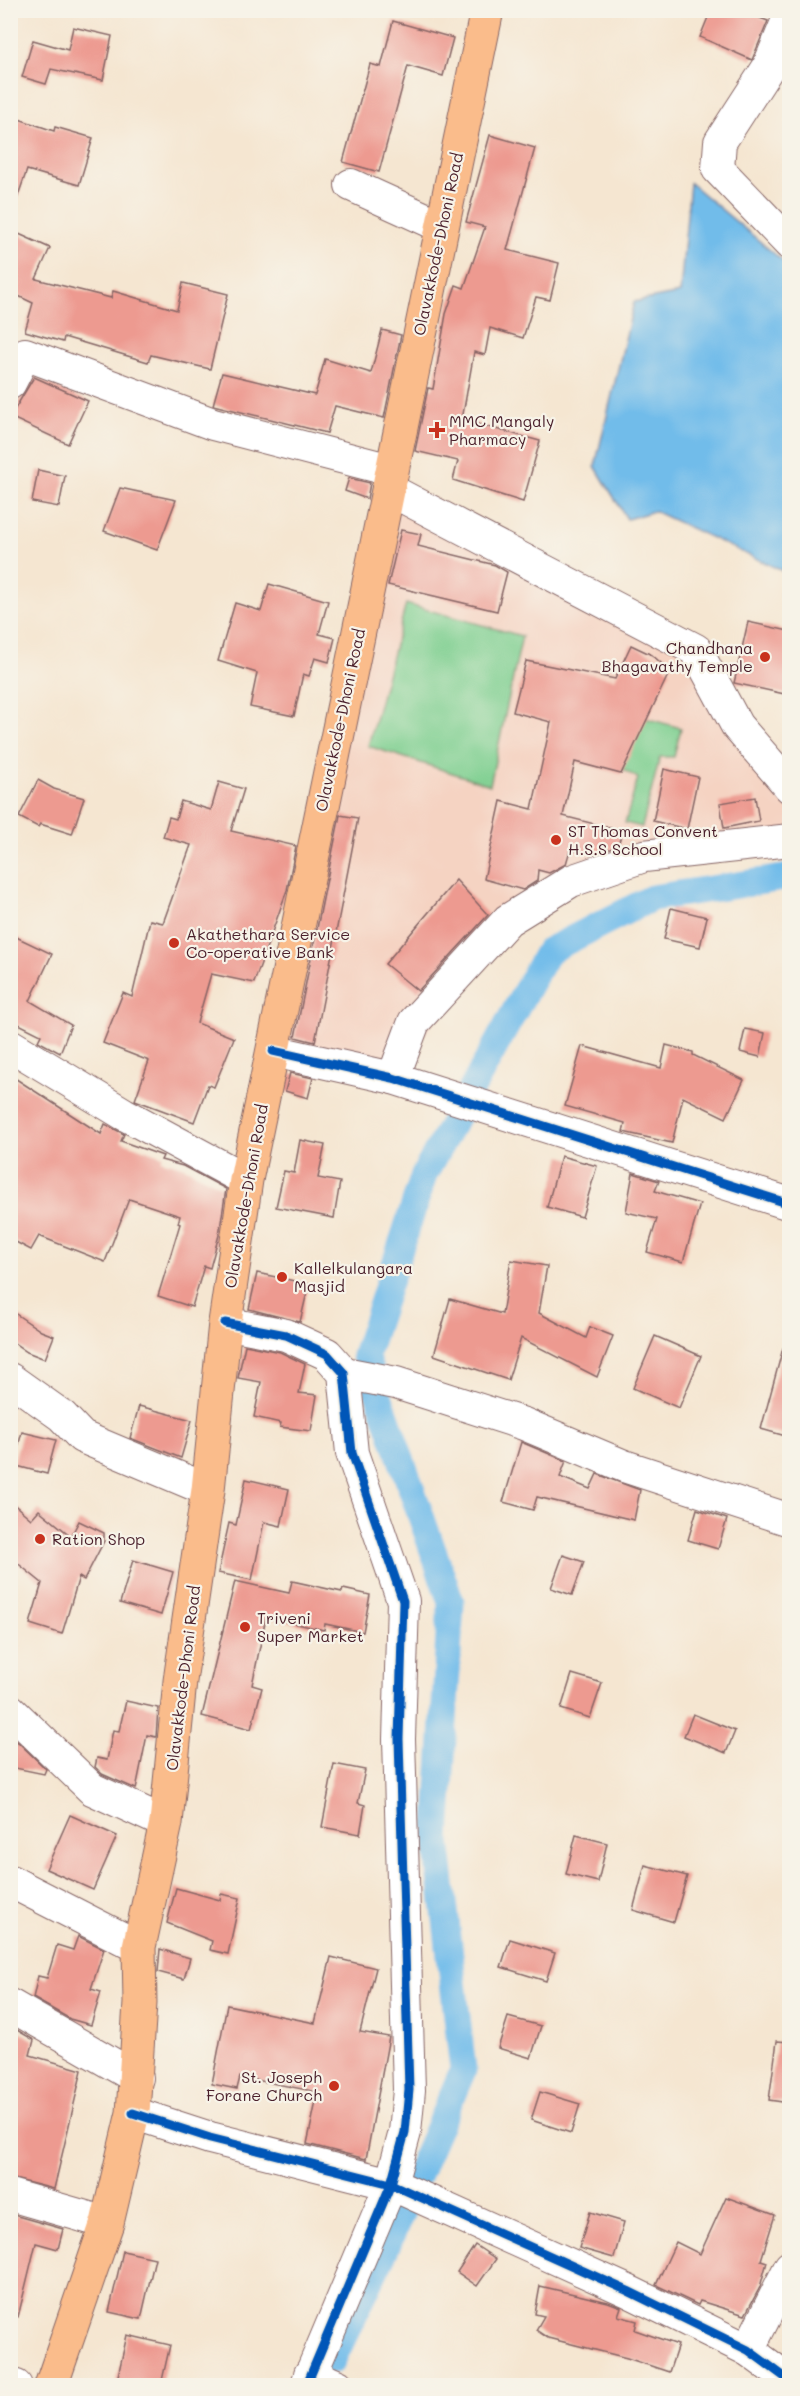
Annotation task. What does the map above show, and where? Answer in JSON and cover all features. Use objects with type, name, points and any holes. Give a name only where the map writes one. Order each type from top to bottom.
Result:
[{"type":"main road","name":"Olavakkode-Dhoni Road","points":[[51,2385],[107,2223],[132,2113],[140,2003],[139,1947],[166,1823],[180,1681],[208,1490],[225,1323],[246,1180],[487,10]]},
{"type":"street","points":[[789,15],[768,68],[720,142],[718,169],[789,244]]},
{"type":"street","points":[[351,185],[441,226]]},
{"type":"street","points":[[10,382],[25,354],[213,424],[390,479],[696,650],[737,726],[789,787]]},
{"type":"street","points":[[393,1078],[414,1022],[508,920],[571,881],[644,856],[789,840]]},
{"type":"street","points":[[10,1046],[124,1114],[246,1180]]},
{"type":"street","points":[[273,1051],[393,1078],[789,1204]]},
{"type":"street","points":[[225,1323],[286,1335],[327,1354],[344,1373],[352,1453],[403,1600],[399,1739],[410,2090],[405,2132],[391,2184],[318,2382]]},
{"type":"street","points":[[344,1373],[396,1383],[524,1424],[624,1466],[789,1520]]},
{"type":"street","points":[[10,1379],[62,1416],[82,1437],[208,1490]]},
{"type":"street","points":[[10,1710],[92,1790],[166,1823]]},
{"type":"street","points":[[10,1881],[139,1947]]},
{"type":"street","points":[[10,2005],[136,2078]]},
{"type":"street","points":[[132,2113],[210,2138],[391,2184],[628,2291],[748,2350],[789,2381]]},
{"type":"street","points":[[10,2195],[107,2223]]},
{"type":"street","points":[[748,2350],[789,2267]]},
{"type":"street","points":[[10,2384],[16,2385]]},
{"type":"shaded area","points":[[388,489],[696,650],[789,787],[789,840],[644,856],[508,920],[393,1078],[273,1051]]},
{"type":"green space","points":[[406,604],[522,636],[490,785],[368,746]]},
{"type":"green space","points":[[627,713],[681,728],[674,757],[660,757],[642,827],[625,823],[638,778],[611,763]]},
{"type":"water","points":[[690,183],[789,266],[789,574],[654,511],[627,519],[595,466],[634,302],[680,293]]},
{"type":"building","points":[[711,10],[764,10],[760,18],[768,21],[752,60],[700,37]]},
{"type":"building","points":[[393,21],[453,38],[443,76],[408,66],[379,172],[343,162],[370,64],[381,67]]},
{"type":"building","points":[[73,27],[112,36],[103,80],[51,69],[46,84],[22,77],[33,40],[68,50]]},
{"type":"building","points":[[10,116],[54,131],[55,127],[93,138],[79,185],[27,170],[13,210],[10,209]]},
{"type":"building","points":[[490,135],[535,148],[507,250],[559,263],[550,300],[536,297],[523,338],[490,328],[485,355],[474,352],[462,420],[540,441],[523,502],[453,480],[458,461],[415,451],[428,388],[433,389],[446,314],[456,285],[464,288],[485,227],[466,222]]},
{"type":"building","points":[[10,230],[50,248],[36,279],[111,298],[113,291],[177,310],[183,283],[228,294],[210,369],[151,355],[148,362],[64,337],[63,342],[25,331],[33,303],[10,292]]},
{"type":"building","points":[[382,330],[401,335],[384,418],[335,406],[327,433],[213,405],[222,373],[315,395],[325,359],[371,373]]},
{"type":"building","points":[[34,377],[88,401],[68,444],[10,417]]},
{"type":"building","points":[[38,470],[65,476],[59,507],[32,502]]},
{"type":"building","points":[[349,478],[370,483],[367,499],[345,491]]},
{"type":"building","points":[[120,488],[176,500],[157,550],[104,531]]},
{"type":"building","points":[[401,530],[421,534],[418,546],[495,565],[507,572],[497,611],[388,585]]},
{"type":"building","points":[[269,584],[328,601],[319,634],[335,638],[329,662],[315,658],[309,676],[303,674],[294,716],[250,707],[257,673],[218,661],[235,603],[261,611]]},
{"type":"building","name":"Chandhana Bhagavathy Temple","points":[[748,622],[789,631],[789,695],[734,683]]},
{"type":"building","points":[[631,645],[652,655],[670,671],[621,774],[575,762],[563,816],[622,831],[618,846],[599,853],[570,850],[566,864],[549,873],[538,870],[537,881],[523,890],[484,879],[501,801],[532,809],[551,722],[513,712],[526,661],[615,679]]},
{"type":"building","points":[[664,769],[698,777],[687,829],[653,821]]},
{"type":"building","points":[[38,780],[54,789],[84,798],[72,834],[40,824],[38,827],[19,817]]},
{"type":"building","points":[[219,782],[244,789],[231,831],[296,846],[287,890],[254,983],[211,974],[197,1023],[234,1038],[214,1087],[208,1085],[194,1122],[135,1100],[149,1061],[103,1043],[123,993],[132,997],[150,920],[163,923],[191,845],[163,837],[169,817],[176,819],[181,801],[211,810]]},
{"type":"building","points":[[755,797],[759,821],[724,828],[720,803]]},
{"type":"building","points":[[340,815],[358,818],[315,1042],[295,1037]]},
{"type":"building","points":[[456,880],[488,915],[418,991],[385,964]]},
{"type":"building","points":[[671,908],[707,917],[700,947],[664,939]]},
{"type":"building","points":[[10,934],[52,954],[30,1001],[71,1025],[60,1053],[38,1041],[41,1035],[19,1024],[17,1029],[10,1027]]},
{"type":"building","points":[[745,1029],[765,1033],[760,1057],[740,1052]]},
{"type":"building","points":[[666,1045],[693,1052],[693,1055],[744,1080],[726,1118],[683,1097],[672,1143],[623,1132],[625,1123],[565,1106],[582,1046],[661,1068]]},
{"type":"building","points":[[290,1073],[313,1078],[308,1098],[285,1091]]},
{"type":"building","points":[[10,1075],[101,1134],[105,1124],[124,1134],[121,1141],[163,1156],[161,1160],[183,1166],[226,1189],[219,1235],[210,1268],[204,1266],[192,1307],[158,1296],[180,1224],[178,1223],[180,1216],[129,1199],[105,1262],[39,1236],[31,1250],[10,1239]]},
{"type":"building","points":[[300,1140],[325,1145],[318,1178],[340,1182],[334,1218],[276,1207],[284,1171],[294,1173]]},
{"type":"building","points":[[561,1156],[597,1166],[582,1217],[547,1207]]},
{"type":"building","points":[[633,1173],[659,1181],[655,1191],[700,1204],[683,1262],[647,1252],[657,1219],[626,1212]]},
{"type":"building","points":[[511,1260],[547,1266],[539,1313],[586,1338],[590,1327],[613,1336],[597,1377],[521,1338],[508,1380],[434,1355],[450,1299],[502,1314]]},
{"type":"building","points":[[257,1273],[309,1284],[300,1322],[249,1309]]},
{"type":"building","points":[[10,1310],[41,1331],[54,1336],[45,1359],[27,1352],[10,1340]]},
{"type":"building","points":[[655,1336],[701,1356],[679,1408],[633,1388]]},
{"type":"building","points":[[245,1345],[280,1352],[305,1364],[299,1393],[317,1395],[311,1431],[280,1427],[281,1423],[254,1417],[261,1382],[238,1378]]},
{"type":"building","points":[[783,1348],[789,1348],[789,1437],[761,1429]]},
{"type":"building","points":[[139,1406],[192,1420],[181,1458],[130,1438]]},
{"type":"building","points":[[22,1432],[56,1440],[47,1474],[13,1465]]},
{"type":"building","points":[[521,1442],[566,1461],[560,1477],[590,1489],[597,1474],[640,1490],[634,1520],[537,1497],[533,1510],[503,1502]]},
{"type":"building","points":[[246,1479],[289,1489],[281,1526],[264,1522],[252,1580],[218,1573],[229,1523],[236,1525]]},
{"type":"building","points":[[10,1501],[31,1519],[39,1510],[71,1536],[79,1521],[104,1533],[104,1541],[84,1580],[79,1577],[62,1634],[30,1624],[42,1583],[10,1557]]},
{"type":"building","points":[[697,1509],[727,1519],[718,1549],[688,1540]]},
{"type":"building","points":[[563,1555],[584,1562],[572,1595],[551,1588]]},
{"type":"building","points":[[133,1560],[173,1572],[161,1615],[120,1603]]},
{"type":"building","points":[[235,1581],[289,1593],[292,1581],[342,1592],[343,1589],[370,1595],[363,1632],[325,1624],[324,1630],[266,1617],[252,1685],[262,1688],[251,1729],[202,1716]]},
{"type":"building","points":[[572,1674],[602,1683],[590,1718],[561,1709]]},
{"type":"building","points":[[126,1701],[158,1708],[156,1737],[147,1735],[136,1789],[102,1774],[95,1767],[97,1758],[107,1760],[113,1730],[119,1731]]},
{"type":"building","points":[[693,1714],[735,1731],[726,1753],[684,1736]]},
{"type":"building","points":[[10,1740],[18,1742],[46,1769],[44,1774],[10,1767]]},
{"type":"building","points":[[334,1764],[365,1770],[358,1803],[365,1805],[360,1834],[322,1827]]},
{"type":"building","points":[[70,1815],[117,1836],[93,1890],[46,1869]]},
{"type":"building","points":[[576,1835],[607,1843],[598,1882],[566,1874]]},
{"type":"building","points":[[645,1865],[687,1876],[674,1922],[633,1910]]},
{"type":"building","points":[[176,1888],[220,1900],[221,1894],[240,1898],[228,1954],[210,1950],[212,1941],[167,1923]]},
{"type":"building","points":[[78,1936],[104,1949],[91,1989],[101,1992],[91,2025],[70,2019],[33,1998],[38,1976],[47,1978],[57,1945],[73,1950]]},
{"type":"building","points":[[510,1939],[555,1953],[546,1981],[501,1967]]},
{"type":"building","points":[[160,1949],[190,1958],[184,1979],[158,1972]]},
{"type":"building","name":"St. Joseph Forane Church","points":[[331,1957],[376,1968],[360,2032],[389,2037],[366,2159],[307,2144],[318,2092],[240,2077],[237,2089],[212,2084],[227,2005],[315,2023]]},
{"type":"building","points":[[508,2017],[541,2026],[531,2058],[498,2048]]},
{"type":"building","points":[[10,2026],[34,2040],[30,2055],[82,2070],[54,2189],[10,2178]]},
{"type":"building","points":[[777,2041],[789,2042],[789,2103],[769,2100]]},
{"type":"building","points":[[540,2092],[580,2104],[571,2133],[531,2120]]},
{"type":"building","points":[[726,2197],[775,2215],[761,2260],[767,2262],[760,2287],[745,2315],[700,2301],[698,2305],[656,2285],[676,2242],[700,2254]]},
{"type":"building","points":[[590,2212],[624,2222],[614,2258],[579,2248]]},
{"type":"building","points":[[10,2214],[63,2229],[58,2249],[36,2243],[18,2317],[10,2316]]},
{"type":"building","points":[[475,2245],[496,2259],[477,2286],[457,2272]]},
{"type":"building","points":[[123,2251],[155,2258],[141,2319],[109,2312]]},
{"type":"building","points":[[540,2286],[621,2307],[618,2316],[637,2321],[635,2330],[678,2345],[669,2372],[627,2358],[548,2338],[536,2330],[544,2316],[535,2314]]},
{"type":"building","points":[[127,2335],[170,2345],[161,2385],[116,2385]]},
{"type":"waterway","points":[[332,2361],[386,2248],[463,2070],[437,1840],[451,1602],[365,1356],[424,1175],[548,951],[652,898],[790,877]]},
{"type":"cycle path","points":[[273,1051],[393,1078],[790,1204]]},
{"type":"cycle path","points":[[133,2113],[210,2138],[391,2184],[405,2132],[409,2090],[399,1739],[403,1601],[352,1453],[344,1373],[327,1354],[286,1335],[225,1323]]},
{"type":"cycle path","points":[[306,2386],[391,2184],[628,2291],[748,2350],[790,2381]]},
{"type":"place","name":"MMC Mangaly Pharmacy","points":[[437,430]]},
{"type":"place","name":"Chandhana Bhagavathy Temple","points":[[765,657]]},
{"type":"place","name":"ST Thomas Convent H.S.S School","points":[[556,840]]},
{"type":"place","name":"Akathethara Service Co-operative Bank","points":[[174,943]]},
{"type":"place","name":"Kallelkulangara Masjid","points":[[282,1277]]},
{"type":"place","name":"Ration Shop","points":[[40,1539]]},
{"type":"place","name":"Triveni Super Market","points":[[245,1627]]},
{"type":"place","name":"St. Joseph Forane Church","points":[[334,2086]]}]
